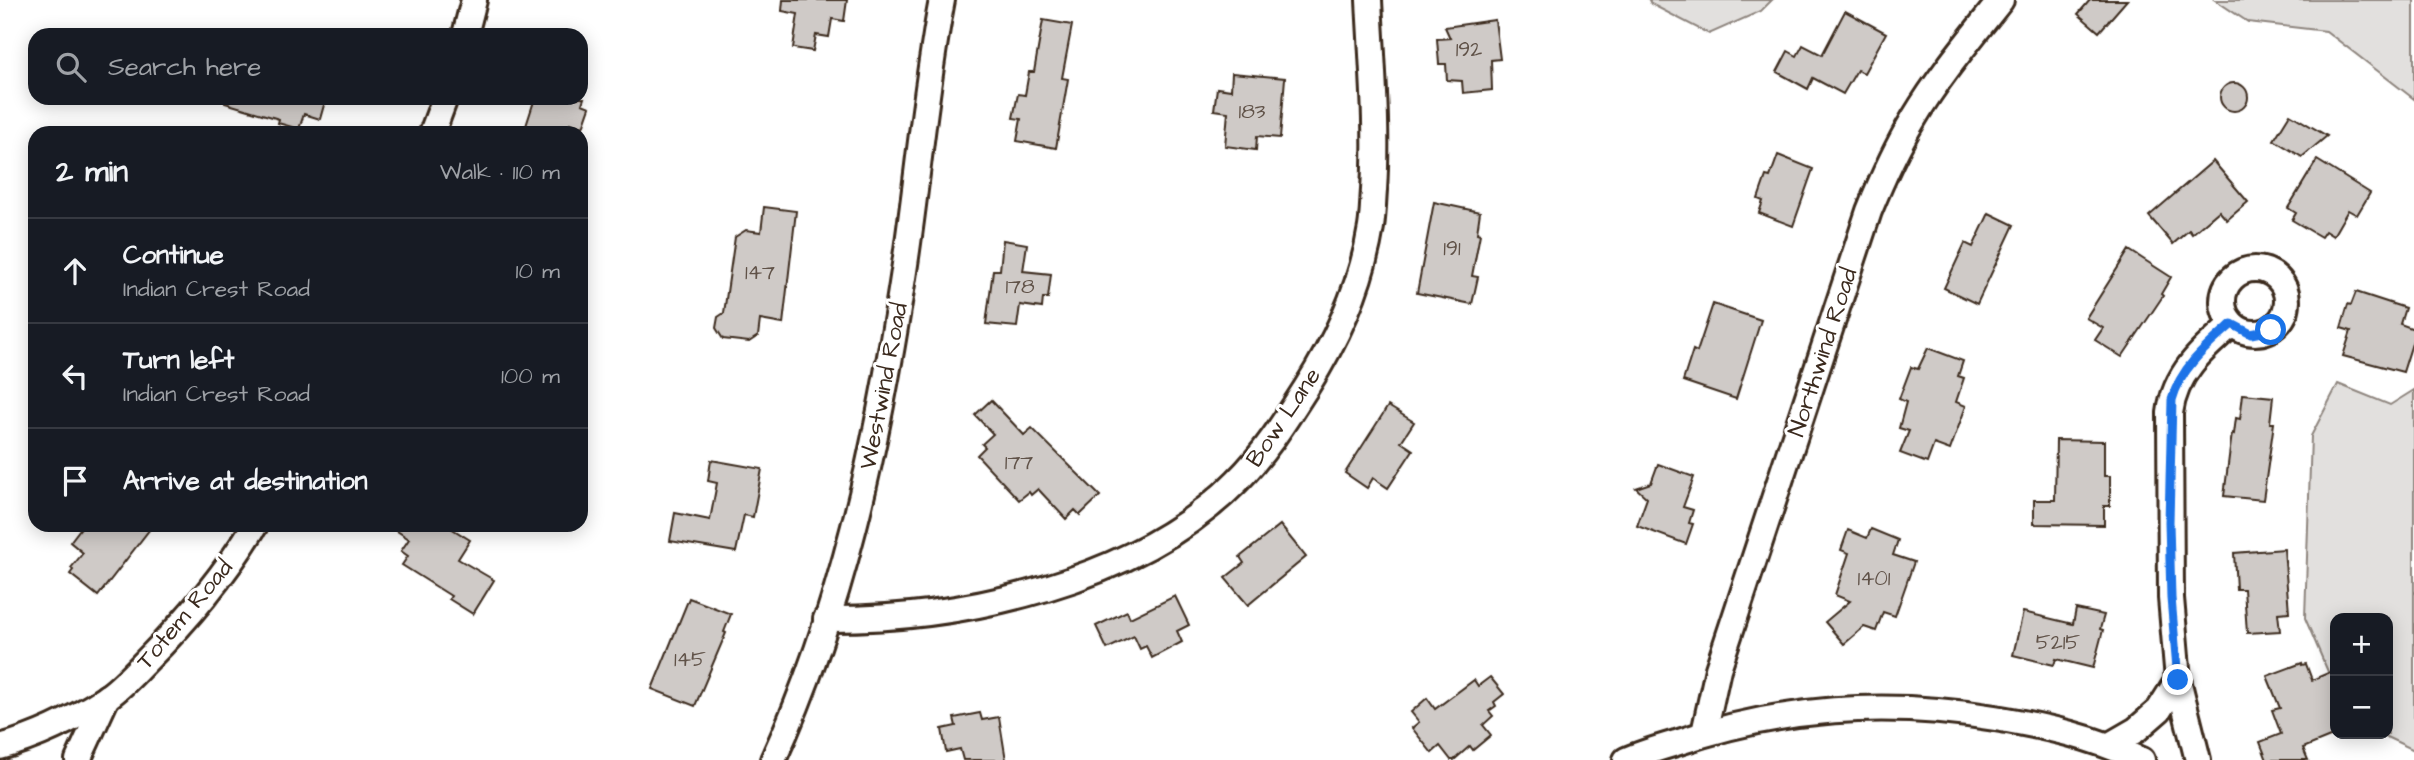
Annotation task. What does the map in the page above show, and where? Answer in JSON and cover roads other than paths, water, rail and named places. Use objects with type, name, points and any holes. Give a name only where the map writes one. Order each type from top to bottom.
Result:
[{"type":"street","points":[[467,28],[474,0]]},
{"type":"street","name":"Westwind Road","points":[[773,760],[826,619],[855,523],[880,416],[902,283],[942,0]]},
{"type":"street","name":"Bow Lane","points":[[826,619],[876,619],[928,613],[1033,593],[1072,580],[1155,544],[1208,508],[1238,481],[1275,437],[1315,373],[1343,318],[1361,272],[1372,226],[1376,149],[1368,0]]},
{"type":"street","name":"Northwind Road","points":[[1704,733],[1718,669],[1869,211],[1884,173],[1914,117],[1947,69],[2001,0]]},
{"type":"street","points":[[435,126],[442,105]]},
{"type":"street","points":[[2198,760],[2178,680],[2171,585],[2172,400],[2188,366],[2232,324]]},
{"type":"street","name":"Totem Road","points":[[9,744],[63,722],[107,697],[166,641],[202,599],[250,532]]},
{"type":"street","points":[[2110,745],[2136,730],[2159,710],[2178,680]]},
{"type":"street","name":"Totem Road","points":[[78,760],[107,697]]},
{"type":"street","points":[[1626,760],[1704,733],[1755,720],[1800,713],[1875,707],[1947,710],[2033,724],[2084,736],[2142,760]]}]
